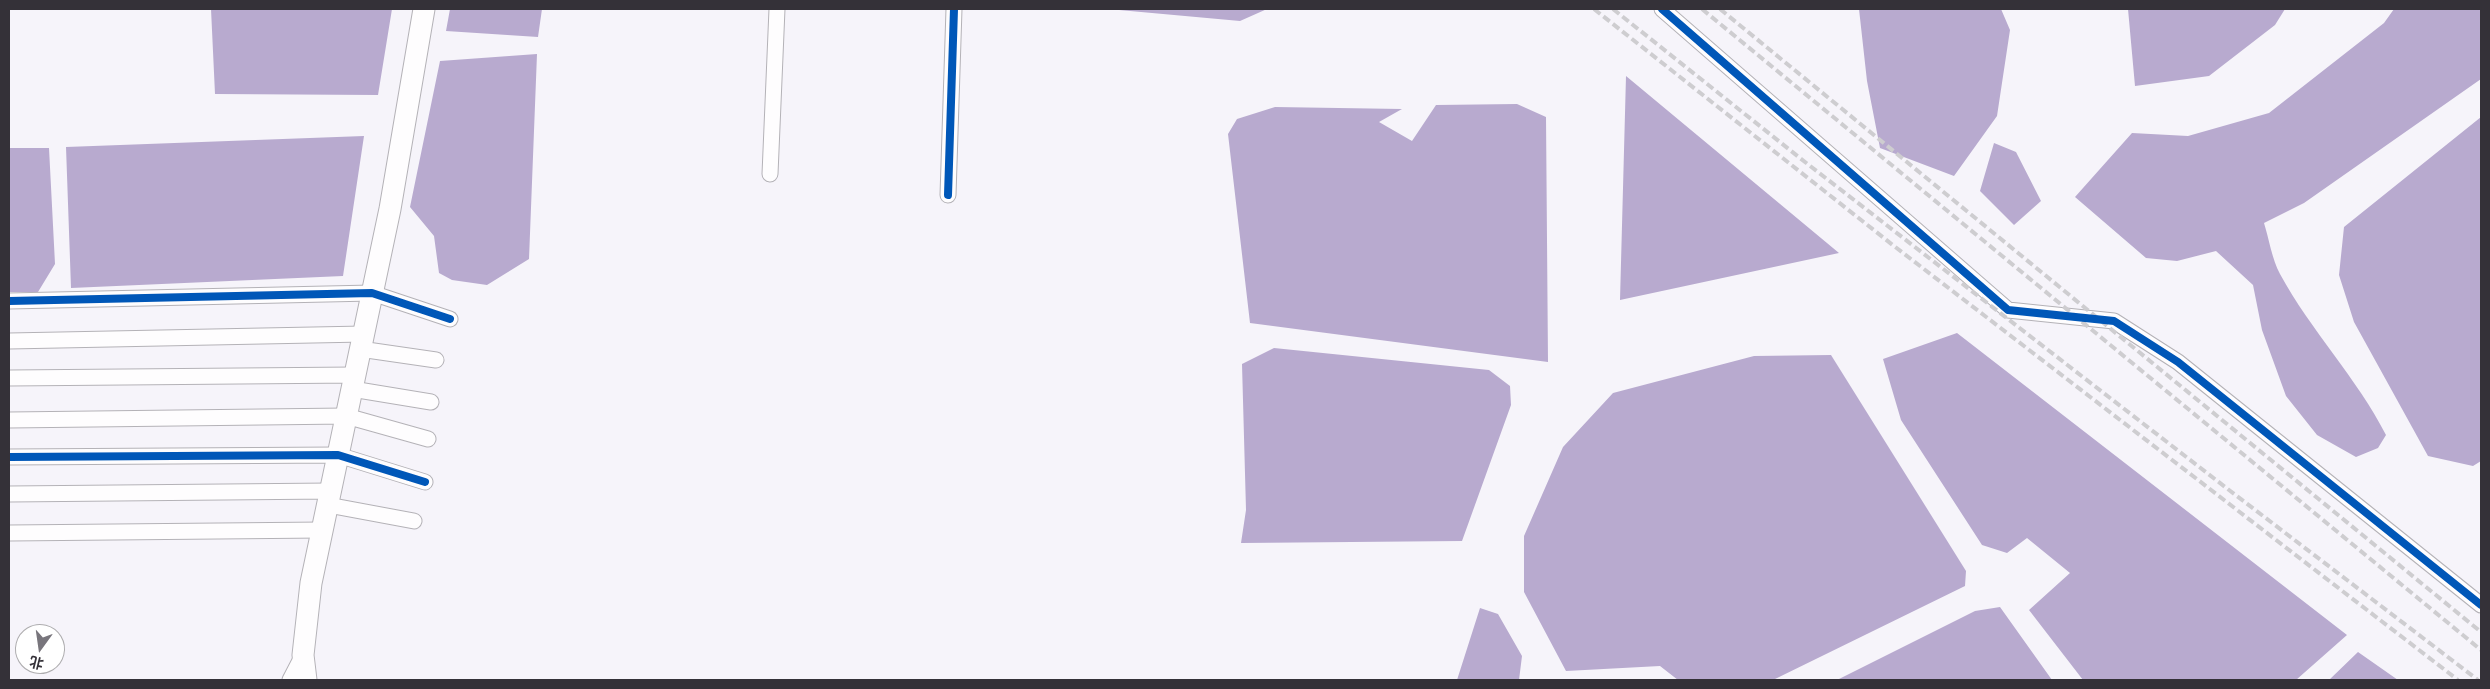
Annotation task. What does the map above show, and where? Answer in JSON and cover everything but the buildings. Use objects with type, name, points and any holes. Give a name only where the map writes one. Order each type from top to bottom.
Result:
[{"type":"main road","points":[[306,680],[303,655],[312,583],[390,208],[424,9]]},
{"type":"street","points":[[770,174],[777,9]]},
{"type":"street","points":[[948,195],[954,9]]},
{"type":"street","points":[[1662,9],[2008,310],[2114,321],[2178,362],[2481,605]]},
{"type":"street","points":[[9,301],[372,293],[450,319]]},
{"type":"street","points":[[9,342],[362,341],[436,360]]},
{"type":"street","points":[[9,378],[354,382],[431,402]]},
{"type":"street","points":[[9,420],[346,416],[428,439]]},
{"type":"street","points":[[9,457],[338,455],[425,482]]},
{"type":"street","points":[[9,494],[329,498],[414,522]]},
{"type":"street","points":[[9,533],[323,530]]},
{"type":"street","points":[[290,680],[303,655]]},
{"type":"shaded area","points":[[211,9],[392,9],[378,95],[215,94]]},
{"type":"shaded area","points":[[450,9],[542,9],[538,37],[446,31]]},
{"type":"shaded area","points":[[1108,9],[1267,9],[1240,21]]},
{"type":"shaded area","points":[[1859,9],[2001,9],[2010,30],[1997,116],[1954,176],[1880,148],[1867,81]]},
{"type":"shaded area","points":[[2128,9],[2285,9],[2275,25],[2209,76],[2135,86]]},
{"type":"shaded area","points":[[2394,9],[2481,9],[2481,79],[2304,203],[2264,223],[2277,268],[2292,295],[2362,394],[2386,435],[2378,448],[2356,457],[2317,435],[2286,396],[2262,330],[2253,285],[2216,251],[2177,261],[2146,258],[2075,197],[2132,133],[2188,136],[2269,113],[2384,23]]},
{"type":"shaded area","points":[[537,54],[529,259],[487,285],[452,280],[439,273],[434,236],[410,207],[440,61]]},
{"type":"shaded area","points":[[1626,76],[1839,253],[1620,300]]},
{"type":"shaded area","points":[[1517,104],[1546,117],[1548,362],[1250,323],[1228,134],[1237,119],[1275,107],[1402,109],[1379,122],[1412,141],[1436,105]]},
{"type":"shaded area","points":[[2481,117],[2481,461],[2473,466],[2428,456],[2354,322],[2339,275],[2344,227]]},
{"type":"shaded area","points":[[364,136],[343,276],[71,288],[66,147]]},
{"type":"shaded area","points":[[1994,143],[2016,152],[2041,201],[2014,225],[1980,191]]},
{"type":"shaded area","points":[[9,148],[49,148],[55,264],[38,292],[9,292]]},
{"type":"shaded area","points":[[1957,333],[2347,635],[2296,680],[2083,680],[2029,610],[2070,573],[2027,538],[2007,553],[1982,545],[1901,420],[1883,359]]},
{"type":"shaded area","points":[[1274,348],[1489,370],[1510,386],[1511,405],[1462,541],[1241,543],[1246,510],[1242,364]]},
{"type":"shaded area","points":[[1831,355],[1966,571],[1965,586],[1773,680],[1678,680],[1660,666],[1566,671],[1524,592],[1524,536],[1563,447],[1613,393],[1754,356]]},
{"type":"shaded area","points":[[2000,607],[2052,680],[1837,680],[1975,611]]},
{"type":"shaded area","points":[[1480,608],[1498,614],[1522,656],[1519,680],[1457,680]]},
{"type":"shaded area","points":[[2358,652],[2398,680],[2329,680]]},
{"type":"railway","points":[[1594,9],[1894,246],[2458,680]]},
{"type":"railway","points":[[1613,9],[1805,162],[2478,680]]},
{"type":"railway","points":[[1702,9],[2481,650]]},
{"type":"railway","points":[[1720,9],[2481,632]]},
{"type":"cycle path","points":[[948,195],[954,9]]},
{"type":"cycle path","points":[[1662,9],[2008,310],[2114,321],[2178,362],[2481,605]]},
{"type":"cycle path","points":[[9,301],[372,293],[450,319]]},
{"type":"cycle path","points":[[9,457],[338,455],[425,482]]}]
